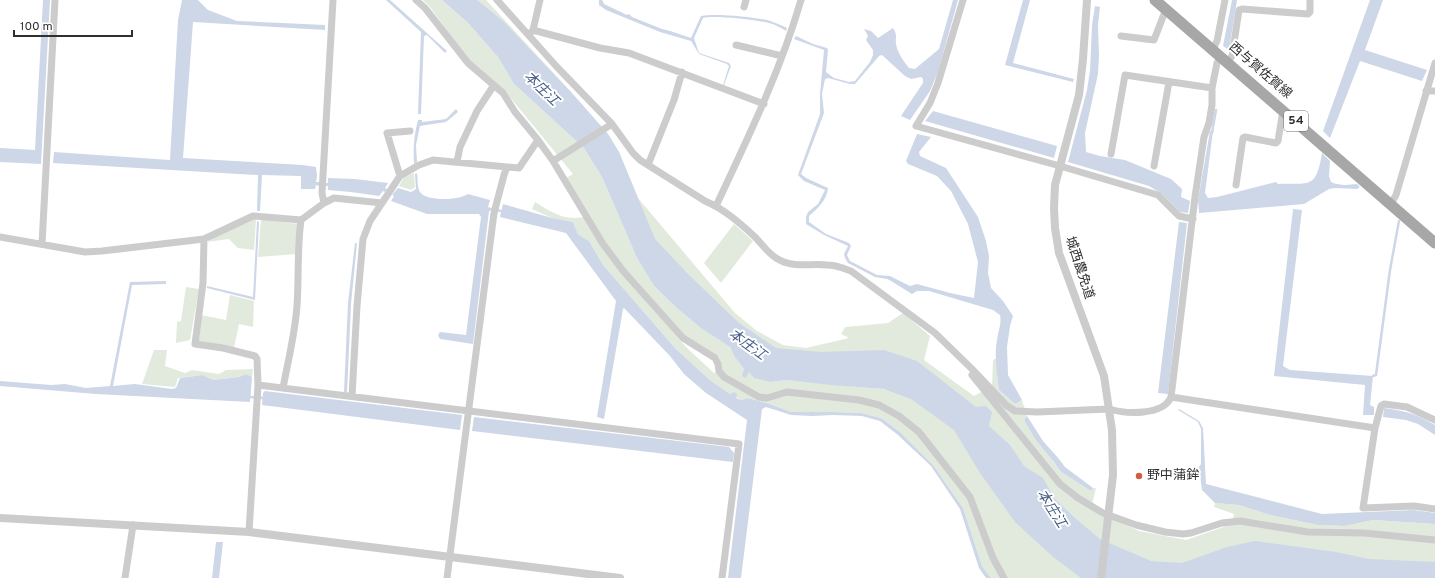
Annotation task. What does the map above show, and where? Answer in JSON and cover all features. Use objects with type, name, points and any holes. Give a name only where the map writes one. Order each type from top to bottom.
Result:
[{"type":"main road","name":"西与賀佐賀線","points":[[1155,0],[1435,243]]},
{"type":"street","points":[[42,244],[55,0]]},
{"type":"street","points":[[324,203],[322,193],[333,0]]},
{"type":"street","points":[[416,0],[425,8],[468,63],[503,93],[515,112],[553,160],[603,244],[624,272],[683,338],[715,358],[719,371],[724,377],[759,397],[767,398],[787,392],[859,400],[879,405],[899,416],[919,432],[970,497],[992,558],[1004,578]]},
{"type":"street","points":[[497,0],[531,32],[557,67],[611,124],[640,160],[705,201],[716,206],[740,224],[776,258],[789,264],[805,266],[826,264],[838,266],[851,271],[935,333],[1006,404],[1015,411],[1037,412],[1109,409],[1117,411],[1154,411],[1169,402],[1171,397],[1204,137],[1209,123],[1212,105],[1212,88],[1217,63],[1221,56],[1217,40],[1225,0]]},
{"type":"street","points":[[531,32],[540,0]]},
{"type":"street","points":[[716,206],[764,104],[791,36],[801,0]]},
{"type":"street","points":[[963,0],[938,83],[930,103],[916,126],[1158,195],[1179,216],[1193,219]]},
{"type":"street","name":"城西農免道","points":[[1087,0],[1079,95],[1055,184],[1054,208],[1055,228],[1059,253],[1104,376],[1112,430],[1113,452],[1111,493],[1102,578]]},
{"type":"street","points":[[1221,56],[1232,56],[1239,10],[1308,14],[1310,12],[1310,0]]},
{"type":"street","points":[[1121,36],[1154,40],[1166,9]]},
{"type":"street","points":[[531,32],[629,53],[764,104]]},
{"type":"street","points":[[736,44],[782,56]]},
{"type":"street","points":[[1391,204],[1396,195],[1435,63]]},
{"type":"street","points":[[648,165],[674,100],[682,72]]},
{"type":"street","points":[[1111,154],[1125,75],[1212,88]]},
{"type":"street","points":[[1154,166],[1169,82]]},
{"type":"street","points":[[457,162],[460,147],[477,111],[494,85]]},
{"type":"street","points":[[1426,91],[1435,91]]},
{"type":"street","points":[[1236,185],[1243,138],[1245,137],[1276,143],[1278,141],[1282,116],[1285,112]]},
{"type":"street","points":[[553,160],[611,124]]},
{"type":"street","points":[[400,176],[386,133],[410,131]]},
{"type":"street","points":[[352,396],[357,306],[363,239],[370,220],[400,176],[433,160],[519,168],[538,140]]},
{"type":"street","points":[[447,578],[470,411],[495,210],[507,167]]},
{"type":"street","points":[[0,237],[85,252],[102,252],[204,239],[253,216],[301,220],[324,203],[334,198],[382,204]]},
{"type":"street","points":[[283,388],[297,307],[299,233],[301,220]]},
{"type":"street","points":[[204,239],[203,283],[195,344],[223,348],[255,356],[257,359],[258,385],[249,532]]},
{"type":"street","points":[[966,364],[973,376],[1060,484],[1078,498],[1103,513],[1136,525],[1165,532],[1182,534],[1191,533],[1222,523],[1240,521],[1308,532],[1364,533],[1435,540]]},
{"type":"street","points":[[258,385],[739,444],[722,578]]},
{"type":"street","points":[[1171,397],[1375,428]]},
{"type":"street","points":[[1435,420],[1407,407],[1384,404],[1381,406],[1375,428],[1362,508],[1414,506],[1435,509]]},
{"type":"street","points":[[0,518],[249,532],[620,578]]},
{"type":"street","points":[[125,578],[133,525]]},
{"type":"shaded area","points":[[423,0],[442,0],[468,23],[498,57],[514,84],[584,148],[602,177],[637,258],[654,286],[702,329],[730,347],[734,356],[744,369],[771,382],[787,380],[923,393],[1085,578],[991,578],[982,566],[963,508],[933,465],[900,432],[881,418],[861,413],[791,412],[748,398],[741,400],[711,381],[675,348],[603,265],[589,241],[578,234],[573,222],[552,218],[532,209],[535,202],[564,217],[584,217],[563,180],[573,174],[505,91],[469,61],[430,7]],"holes":[[[662,319],[684,337],[719,357],[721,369],[714,373],[687,348]]]},
{"type":"shaded area","points":[[472,0],[486,0],[608,134],[619,152],[638,198],[735,313],[757,331],[783,345],[806,348],[849,338],[841,334],[845,327],[888,323],[903,313],[930,336],[924,360],[974,396],[992,386],[993,360],[997,358],[999,390],[1015,404],[1022,400],[1027,416],[1024,420],[1061,472],[1091,491],[1093,488],[1096,488],[1091,509],[1139,531],[1186,540],[1232,524],[1234,514],[1214,507],[1215,503],[1239,505],[1270,515],[1318,525],[1345,526],[1373,520],[1435,524],[1435,573],[1191,569],[1123,571],[1018,469],[973,411],[792,359],[740,332],[645,232],[611,144]]},
{"type":"shaded area","points":[[414,173],[415,187],[411,190],[399,186],[404,177]]},
{"type":"shaded area","points":[[256,219],[254,250],[238,248],[229,239],[207,242],[245,221]]},
{"type":"shaded area","points":[[261,219],[298,224],[296,254],[258,257]]},
{"type":"shaded area","points":[[734,224],[753,241],[721,283],[704,263]]},
{"type":"shaded area","points":[[186,287],[199,289],[190,340],[176,343],[177,322],[181,321]]},
{"type":"shaded area","points":[[230,295],[254,301],[253,327],[239,324],[234,348],[197,341],[201,315],[226,320]]},
{"type":"shaded area","points":[[154,350],[167,350],[165,366],[185,373],[192,370],[219,374],[226,370],[253,369],[252,377],[246,374],[239,377],[214,380],[202,375],[178,378],[175,387],[142,384]]},
{"type":"water","points":[[43,0],[50,0],[41,164],[0,162],[0,148],[35,150]]},
{"type":"water","points":[[182,0],[198,0],[208,10],[237,21],[325,25],[325,30],[193,22],[183,158],[316,167],[316,182],[319,182],[319,186],[316,185],[315,189],[301,189],[301,176],[262,175],[260,211],[257,211],[258,175],[53,163],[54,152],[170,160],[178,20]]},
{"type":"water","points":[[386,0],[390,0],[447,51],[445,53],[427,35],[424,36],[421,114],[418,114],[421,32]]},
{"type":"water","name":"本庄江","points":[[442,0],[477,0],[503,21],[571,92],[608,134],[619,152],[655,239],[688,274],[739,323],[776,348],[820,352],[884,350],[917,361],[976,407],[986,406],[992,412],[989,426],[1010,445],[1024,466],[1043,478],[1054,498],[1100,539],[1151,561],[1182,563],[1227,547],[1255,541],[1336,552],[1369,559],[1435,562],[1435,578],[1081,578],[1052,556],[1015,522],[980,473],[954,430],[911,399],[884,389],[787,380],[771,382],[754,378],[749,372],[746,378],[742,376],[744,369],[734,356],[730,347],[702,329],[654,286],[637,258],[602,177],[584,148],[514,84],[498,57],[468,23]]},
{"type":"water","points":[[599,0],[602,0],[604,4],[627,15],[629,14],[632,17],[662,29],[691,38],[701,16],[707,15],[761,19],[787,28],[786,31],[769,23],[750,20],[717,17],[703,18],[694,38],[699,53],[729,63],[731,66],[723,85],[729,66],[727,64],[699,54],[691,41],[660,32],[606,10],[599,5]]},
{"type":"water","points":[[953,0],[958,0],[938,72],[930,91],[910,120],[901,116],[923,83],[923,79],[921,77],[911,79],[905,76],[882,55],[879,56],[855,84],[828,78],[825,79],[822,94],[824,113],[801,174],[806,178],[828,188],[824,200],[809,216],[809,222],[826,234],[849,243],[851,246],[847,255],[850,261],[877,275],[890,276],[910,286],[917,284],[974,298],[978,262],[968,224],[951,191],[937,176],[908,164],[906,161],[917,134],[931,137],[919,152],[920,156],[946,168],[978,217],[989,256],[988,273],[991,288],[1003,301],[1013,316],[1007,347],[1008,375],[1022,400],[1015,404],[999,390],[996,365],[996,346],[1000,315],[993,310],[929,291],[917,291],[912,294],[887,279],[875,277],[848,263],[844,254],[848,246],[824,235],[806,224],[808,212],[818,204],[825,190],[804,181],[798,175],[820,114],[820,94],[824,50],[794,39],[796,36],[813,44],[827,48],[826,72],[834,78],[849,82],[855,81],[870,62],[873,55],[873,50],[866,40],[868,36],[864,29],[871,31],[878,38],[893,28],[896,34],[896,44],[899,54],[909,68],[915,69],[939,49]]},
{"type":"water","points":[[1023,0],[1030,0],[1013,63],[1074,79],[1073,82],[1005,65]]},
{"type":"water","points":[[1232,0],[1237,0],[1229,50],[1223,46]]},
{"type":"water","points":[[1370,0],[1383,0],[1365,50],[1427,70],[1422,81],[1360,61],[1330,138],[1323,131]]},
{"type":"water","points":[[1095,6],[1100,7],[1098,25],[1098,74],[1085,133],[1086,152],[1125,160],[1171,179],[1182,189],[1181,197],[1190,201],[1188,213],[1180,212],[1162,194],[1149,186],[1068,162],[1087,90]]},
{"type":"water","points":[[456,109],[458,112],[446,122],[420,126],[416,145],[417,162],[414,164],[414,142],[418,120],[422,120],[422,122],[446,119]]},
{"type":"water","points":[[933,111],[1057,146],[1054,158],[925,121]]},
{"type":"water","points":[[1210,131],[1213,131],[1205,193],[1208,198],[1276,182],[1278,184],[1298,184],[1310,182],[1317,173],[1322,153],[1330,161],[1329,176],[1331,182],[1341,185],[1357,184],[1360,187],[1357,189],[1329,189],[1304,204],[1199,213],[1198,200]]},
{"type":"water","points":[[417,173],[420,192],[429,197],[436,199],[451,199],[468,194],[490,200],[488,207],[491,208],[489,211],[473,344],[440,339],[438,335],[440,332],[466,335],[481,217],[479,214],[427,214],[391,201],[394,196],[392,195],[398,188],[411,192],[416,189],[415,174]]},
{"type":"water","points":[[328,178],[355,179],[388,183],[385,188],[387,189],[385,192],[383,191],[379,196],[328,190],[326,183],[328,183]]},
{"type":"water","points":[[503,204],[552,218],[573,222],[578,234],[589,241],[603,265],[675,348],[711,381],[730,394],[734,392],[737,394],[736,398],[741,400],[748,398],[791,412],[861,413],[881,418],[900,432],[933,465],[963,508],[982,566],[991,578],[986,578],[979,568],[960,509],[931,466],[898,435],[880,421],[862,416],[791,415],[766,407],[762,409],[741,578],[728,578],[747,420],[706,393],[684,374],[670,356],[624,308],[604,419],[597,417],[616,301],[566,233],[500,217]]},
{"type":"water","points":[[1293,209],[1302,210],[1283,366],[1290,370],[1373,376],[1370,405],[1374,407],[1374,415],[1363,415],[1365,385],[1274,376]]},
{"type":"water","points":[[257,221],[259,222],[255,300],[207,288],[207,286],[253,297]]},
{"type":"water","points":[[1179,222],[1187,223],[1168,394],[1158,393]]},
{"type":"water","points":[[355,243],[357,243],[351,304],[347,393],[344,392],[348,303]]},
{"type":"water","points":[[166,281],[166,284],[132,285],[113,386],[135,384],[172,389],[176,388],[180,378],[202,375],[214,380],[239,377],[246,374],[252,377],[250,402],[96,394],[0,386],[0,381],[51,385],[65,384],[86,388],[110,386],[130,282]]},
{"type":"water","points":[[265,391],[462,415],[460,430],[262,405],[263,393]]},
{"type":"water","points":[[1384,408],[1399,410],[1428,421],[1435,425],[1435,435],[1418,424],[1406,420],[1383,417]]},
{"type":"water","points":[[1179,409],[1199,421],[1203,428],[1206,484],[1322,514],[1414,510],[1435,513],[1435,524],[1373,520],[1345,526],[1318,525],[1270,515],[1239,505],[1215,503],[1202,490],[1199,467],[1201,464],[1201,429],[1198,422],[1178,410]]},
{"type":"water","points":[[1027,416],[1043,441],[1065,467],[1093,488],[1091,491],[1061,472],[1036,440],[1024,420]]},
{"type":"water","points":[[474,417],[729,447],[734,453],[733,462],[472,431]]},
{"type":"water","points":[[216,542],[223,542],[219,578],[212,578]]},
{"type":"waterway","points":[[1212,133],[1216,110]]},
{"type":"waterway","points":[[491,209],[501,211]]},
{"type":"waterway","points":[[1373,376],[1376,375],[1390,270],[1399,221]]},
{"type":"waterway","points":[[250,397],[263,398]]},
{"type":"place","name":"野中蒲鉾","points":[[1139,476]]}]
